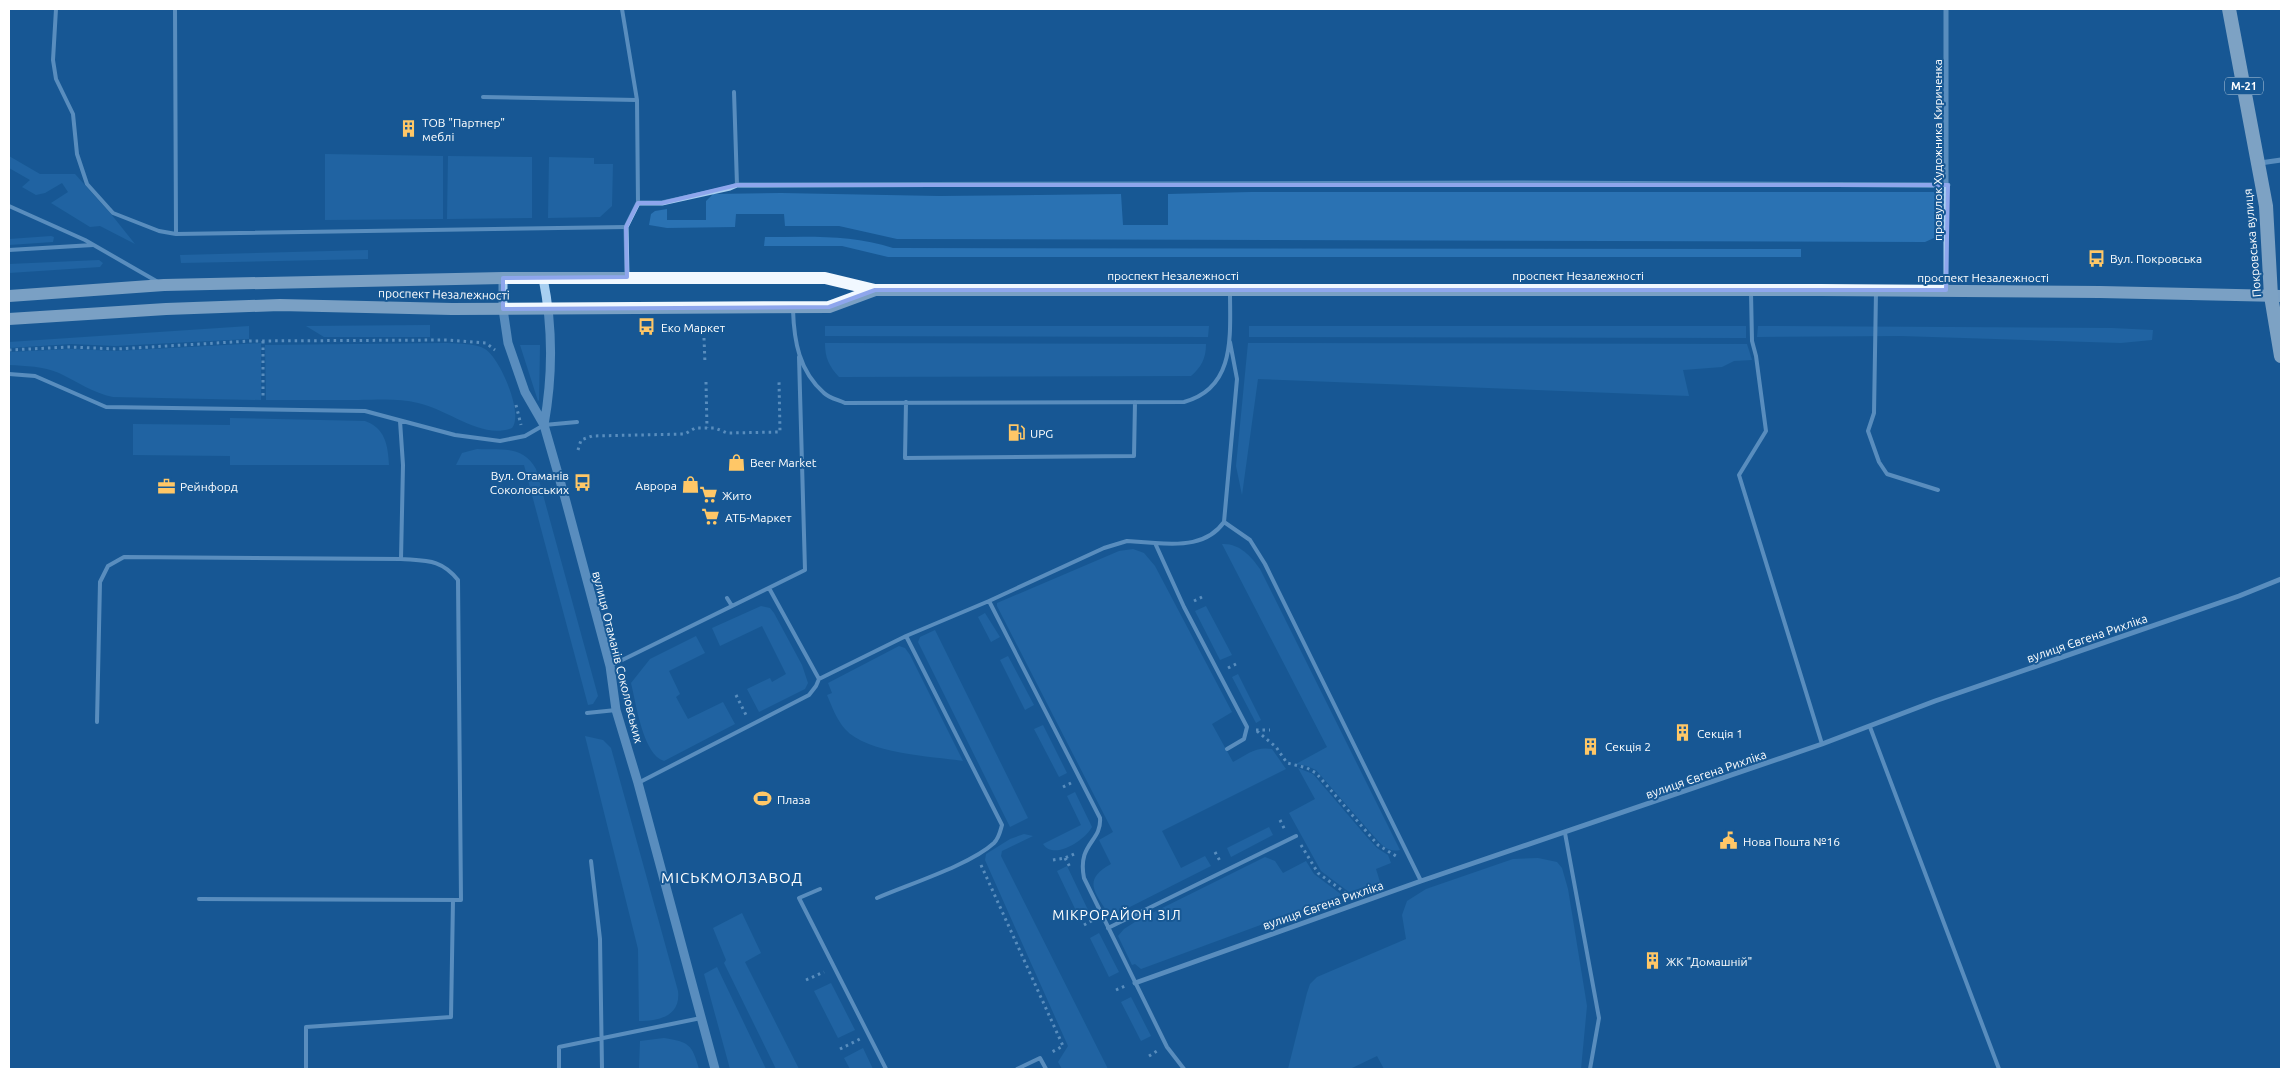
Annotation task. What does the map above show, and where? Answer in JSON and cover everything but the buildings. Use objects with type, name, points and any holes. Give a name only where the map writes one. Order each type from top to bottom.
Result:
[{"type":"highway","name":"Покровська вулиця","points":[[2229,9],[2266,206],[2281,356]]},
{"type":"main road","name":"проспект Незалежності","points":[[9,296],[164,285],[504,278],[825,278],[875,290],[1946,290],[2276,296]]},
{"type":"main road","name":"проспект Незалежності","points":[[9,319],[166,309],[280,305],[503,309],[829,307],[875,290]]},
{"type":"street","name":"провулок Художника Кириченка","points":[[1946,9],[1948,185],[1946,290]]},
{"type":"street","points":[[2258,163],[2281,160]]},
{"type":"street","points":[[627,278],[626,227],[638,204],[662,203],[737,185],[1526,183],[1948,185]]},
{"type":"street","name":"вулиця Отаманів Соколовських","points":[[504,278],[503,309],[508,343],[522,384],[544,425],[610,666],[616,710],[638,783],[715,1069]]},
{"type":"street","name":"вулиця Отаманів Соколовських","points":[[543,278],[550,309],[550,389],[544,425]]},
{"type":"street","name":"вулиця Євгена Рихліка","points":[[1135,983],[1421,881],[1822,744],[1935,701],[2239,596],[2281,579]]},
{"type":"lane","points":[[56,9],[52,60],[56,80],[73,114],[77,154],[87,184],[113,213],[159,231],[176,234],[626,227]]},
{"type":"lane","points":[[175,9],[176,234]]},
{"type":"lane","points":[[622,9],[637,100],[638,204]]},
{"type":"lane","points":[[734,92],[737,185]]},
{"type":"lane","points":[[483,97],[637,100]]},
{"type":"lane","points":[[9,206],[93,244],[164,285]]},
{"type":"lane","points":[[9,250],[93,244]]},
{"type":"lane","points":[[638,783],[810,695],[819,679],[906,636],[989,601],[1104,548],[1127,541],[1178,545],[1193,542],[1214,534],[1224,522],[1236,379],[1230,340],[1230,289]]},
{"type":"lane","points":[[1751,290],[1752,341],[1756,356],[1766,431],[1738,476],[1822,744]]},
{"type":"lane","points":[[1876,290],[1874,413],[1868,431],[1879,462],[1887,474],[1938,490]]},
{"type":"lane","points":[[792,308],[794,338],[799,354],[809,374],[824,394],[845,403],[1184,402],[1198,398],[1212,386],[1223,369],[1230,340]]},
{"type":"lane","points":[[610,666],[805,570],[799,354]]},
{"type":"lane","points":[[9,374],[35,376],[106,407],[365,411],[455,435],[500,441],[525,436],[544,425],[577,422]]},
{"type":"lane","points":[[906,402],[905,458],[1134,456],[1135,402]]},
{"type":"lane","points":[[400,421],[403,465],[401,560]]},
{"type":"lane","points":[[1224,522],[1250,540],[1265,564],[1421,881]]},
{"type":"lane","points":[[1155,544],[1184,606],[1247,727],[1244,739],[1227,749]]},
{"type":"lane","points":[[96,722],[100,582],[108,566],[124,557],[433,561],[449,569],[458,580],[461,900],[199,899]]},
{"type":"lane","points":[[769,588],[819,679]]},
{"type":"lane","points":[[727,598],[732,606]]},
{"type":"lane","points":[[989,601],[1100,818],[1100,826],[1086,848],[1082,866],[1084,878],[1167,1047],[1184,1069]]},
{"type":"lane","points":[[878,898],[977,855],[994,842],[1000,835],[1002,826],[906,636]]},
{"type":"lane","points":[[588,713],[616,710]]},
{"type":"lane","points":[[1870,727],[1999,1069]]},
{"type":"lane","points":[[1565,833],[1599,1018],[1590,1069]]},
{"type":"lane","points":[[1108,928],[1296,836]]},
{"type":"lane","points":[[591,861],[600,939],[600,1038],[602,1069]]},
{"type":"lane","points":[[820,888],[799,898],[886,1069]]},
{"type":"lane","points":[[306,1069],[306,1027],[451,1017],[453,900]]},
{"type":"lane","points":[[559,1069],[559,1047],[701,1018]]},
{"type":"lane","points":[[1017,1069],[1040,1058],[1046,1069]]},
{"type":"path","points":[[704,338],[705,364]]},
{"type":"path","points":[[9,350],[69,347],[116,349],[263,341],[447,340],[496,343]]},
{"type":"path","points":[[263,341],[264,409]]},
{"type":"path","points":[[486,343],[498,355]]},
{"type":"path","points":[[578,450],[581,440],[592,436],[685,434],[695,428],[715,428],[727,433],[780,432],[779,381]]},
{"type":"path","points":[[706,382],[707,428]]},
{"type":"path","points":[[514,401],[525,436]]},
{"type":"path","points":[[736,695],[751,725]]},
{"type":"path","points":[[1256,730],[1276,747],[1287,763],[1307,768],[1316,773],[1378,845],[1403,859]]},
{"type":"path","points":[[1296,836],[1318,873],[1348,895]]},
{"type":"path","points":[[1053,860],[1065,858],[1086,848]]},
{"type":"path","points":[[1215,852],[1221,863]]},
{"type":"path","points":[[977,855],[1063,1046],[1040,1058]]},
{"type":"path","points":[[1084,925],[1095,919]]},
{"type":"path","points":[[806,980],[834,966]]},
{"type":"path","points":[[840,1049],[868,1035]]},
{"type":"path","points":[[1149,1056],[1160,1050]]},
{"type":"highlighted area","points":[[737,185],[1948,185],[1946,290],[875,290],[829,307],[503,309],[503,278],[627,277],[626,227],[638,203],[662,203]]},
{"type":"shaded area","points":[[325,154],[443,156],[443,219],[325,220]]},
{"type":"shaded area","points":[[9,156],[40,174],[75,174],[135,244],[100,226],[90,227],[51,203],[68,192],[62,183],[45,193],[36,195],[22,187],[30,180],[9,168]]},
{"type":"shaded area","points":[[448,156],[532,157],[532,218],[447,219]]},
{"type":"shaded area","points":[[549,157],[594,158],[594,164],[613,164],[612,206],[600,217],[548,218]]},
{"type":"shaded area","points":[[1251,192],[1936,192],[1934,238],[1925,242],[897,239],[839,226],[785,226],[784,214],[736,214],[735,227],[667,228],[649,225],[651,214],[655,211],[667,209],[667,220],[706,220],[706,201],[713,194],[781,193],[939,196],[1121,194],[1123,225],[1168,225],[1168,194]]},
{"type":"shaded area","points":[[54,237],[53,242],[9,245],[9,239]]},
{"type":"shaded area","points":[[765,237],[845,238],[893,248],[1801,249],[1801,257],[888,257],[842,246],[764,246]]},
{"type":"shaded area","points":[[368,250],[368,259],[181,263],[180,255]]},
{"type":"shaded area","points":[[99,260],[103,263],[100,267],[9,273],[9,264]]},
{"type":"shaded area","points":[[430,325],[430,337],[324,337],[306,326]]},
{"type":"shaded area","points":[[249,326],[249,339],[115,346],[71,344],[9,348],[9,342]]},
{"type":"shaded area","points":[[825,326],[1209,326],[1208,337],[825,336]]},
{"type":"shaded area","points":[[1249,326],[1746,326],[1746,338],[1249,337]]},
{"type":"shaded area","points":[[1758,326],[2112,328],[2153,330],[2152,340],[2121,343],[1901,336],[1757,337]]},
{"type":"shaded area","points":[[261,343],[261,400],[113,397],[92,390],[47,369],[9,365],[9,352],[71,349],[116,351]]},
{"type":"shaded area","points":[[447,343],[477,346],[491,354],[503,374],[513,399],[515,421],[512,428],[500,431],[488,430],[429,406],[403,400],[266,400],[265,345]]},
{"type":"shaded area","points":[[825,343],[1206,344],[1202,362],[1191,376],[839,377],[828,362]]},
{"type":"shaded area","points":[[1248,343],[1747,344],[1752,360],[1734,361],[1722,367],[1683,370],[1689,396],[1258,379],[1242,495],[1236,466]]},
{"type":"shaded area","points":[[520,345],[540,345],[538,401]]},
{"type":"shaded area","points":[[230,418],[365,421],[377,428],[384,438],[388,451],[389,465],[230,465],[230,456],[133,455],[133,424],[230,425]]},
{"type":"shaded area","points":[[477,449],[503,449],[518,452],[531,461],[536,469],[598,696],[593,704],[588,705],[524,465],[456,465],[462,453]]},
{"type":"shaded area","points":[[1222,544],[1228,544],[1244,551],[1260,569],[1400,850],[1390,850],[1385,847],[1316,770],[1296,764],[1327,747]]},
{"type":"shaded area","points":[[1133,549],[1144,553],[1155,566],[1232,712],[1212,724],[1233,762],[1256,750],[1266,748],[1272,749],[1286,769],[1162,831],[1181,868],[1205,856],[1211,866],[1116,914],[1106,910],[1094,889],[1094,879],[1103,869],[1111,864],[1099,840],[1113,832],[997,603],[1119,551]]},
{"type":"shaded area","points":[[761,606],[770,608],[774,613],[802,665],[808,683],[805,689],[759,712],[747,689],[770,678],[772,682],[786,674],[762,626],[720,646],[712,628]]},
{"type":"shaded area","points":[[1206,606],[1232,655],[1220,660],[1195,611]]},
{"type":"shaded area","points":[[985,613],[1000,637],[991,642],[978,617]]},
{"type":"shaded area","points":[[935,630],[1028,818],[1010,827],[918,642],[920,637]]},
{"type":"shaded area","points":[[696,636],[705,653],[669,671],[680,694],[676,697],[688,719],[723,702],[735,724],[664,761],[657,757],[646,739],[641,727],[631,683],[650,659]]},
{"type":"shaded area","points":[[899,646],[905,648],[910,655],[963,761],[900,752],[868,744],[845,729],[837,717],[827,695],[832,693],[828,683]]},
{"type":"shaded area","points":[[1008,656],[1034,705],[1025,710],[1000,660]]},
{"type":"shaded area","points":[[1238,674],[1261,720],[1256,723],[1232,677]]},
{"type":"shaded area","points":[[1043,725],[1067,773],[1059,777],[1034,729]]},
{"type":"shaded area","points":[[585,736],[603,740],[611,748],[678,991],[676,1006],[672,1011],[654,1020],[639,1021],[638,949]]},
{"type":"shaded area","points":[[1298,768],[1313,774],[1377,848],[1388,855],[1391,863],[1376,869],[1380,882],[1349,892],[1321,871],[1289,813],[1315,799]]},
{"type":"shaded area","points":[[1075,792],[1092,827],[1083,838],[1069,847],[1061,850],[1048,849],[1043,844],[1081,825],[1067,796]]},
{"type":"shaded area","points":[[1269,827],[1273,835],[1231,857],[1227,848]]},
{"type":"shaded area","points":[[1024,834],[1033,836],[1002,851],[1001,856],[1108,1069],[1062,1069],[1058,1062],[1068,1046],[985,860],[986,854],[1010,839]]},
{"type":"shaded area","points":[[1265,857],[1275,861],[1283,873],[1306,861],[1314,874],[1342,895],[1141,969],[1135,964],[1132,965],[1118,936],[1124,929],[1138,920]]},
{"type":"shaded area","points":[[1538,858],[1557,862],[1562,868],[1568,889],[1587,1006],[1581,1069],[1384,1069],[1377,1056],[1350,1069],[1288,1069],[1310,984],[1317,977],[1406,939],[1402,915],[1407,901],[1426,889],[1513,859]]},
{"type":"shaded area","points":[[1067,866],[1088,910],[1078,915],[1057,871]]},
{"type":"shaded area","points":[[742,913],[761,953],[745,962],[799,1069],[776,1069],[724,963],[726,960],[713,928]]},
{"type":"shaded area","points":[[1099,933],[1119,972],[1109,977],[1090,938]]},
{"type":"shaded area","points":[[717,967],[766,1069],[730,1069],[704,974]]},
{"type":"shaded area","points":[[831,983],[855,1030],[838,1038],[814,991]]},
{"type":"shaded area","points":[[1131,997],[1151,1036],[1141,1041],[1121,1002]]},
{"type":"shaded area","points":[[664,1038],[679,1041],[688,1046],[694,1054],[699,1069],[639,1069],[640,1041]]},
{"type":"shaded area","points":[[863,1048],[873,1069],[850,1069],[844,1058]]},
{"type":"place","name":"ТОВ \"Партнер\" меблі","points":[[408,129]]},
{"type":"place","name":"Вул. Покровська","points":[[2096,258]]},
{"type":"place","name":"Еко Маркет","points":[[647,327]]},
{"type":"place","name":"UPG","points":[[1016,433]]},
{"type":"place","name":"Beer Market","points":[[736,462]]},
{"type":"place","name":"Вул. Отаманів Соколовських","points":[[583,482]]},
{"type":"place","name":"Аврора","points":[[691,485]]},
{"type":"place","name":"Рейнфорд","points":[[166,486]]},
{"type":"place","name":"Жито","points":[[708,495]]},
{"type":"place","name":"АТБ-Маркет","points":[[711,517]]},
{"type":"place","name":"Секція 1","points":[[1683,733]]},
{"type":"place","name":"Секція 2","points":[[1591,746]]},
{"type":"place","name":"Плаза","points":[[763,799]]},
{"type":"place","name":"Нова Пошта №16","points":[[1729,841]]},
{"type":"place","name":"ЖК \"Домашній\"","points":[[1652,961]]},
{"type":"district","name":"МІСЬКМОЛЗАВОД","points":[[732,877]]},
{"type":"district","name":"МІКРОРАЙОН ЗІЛ","points":[[1117,915]]}]
